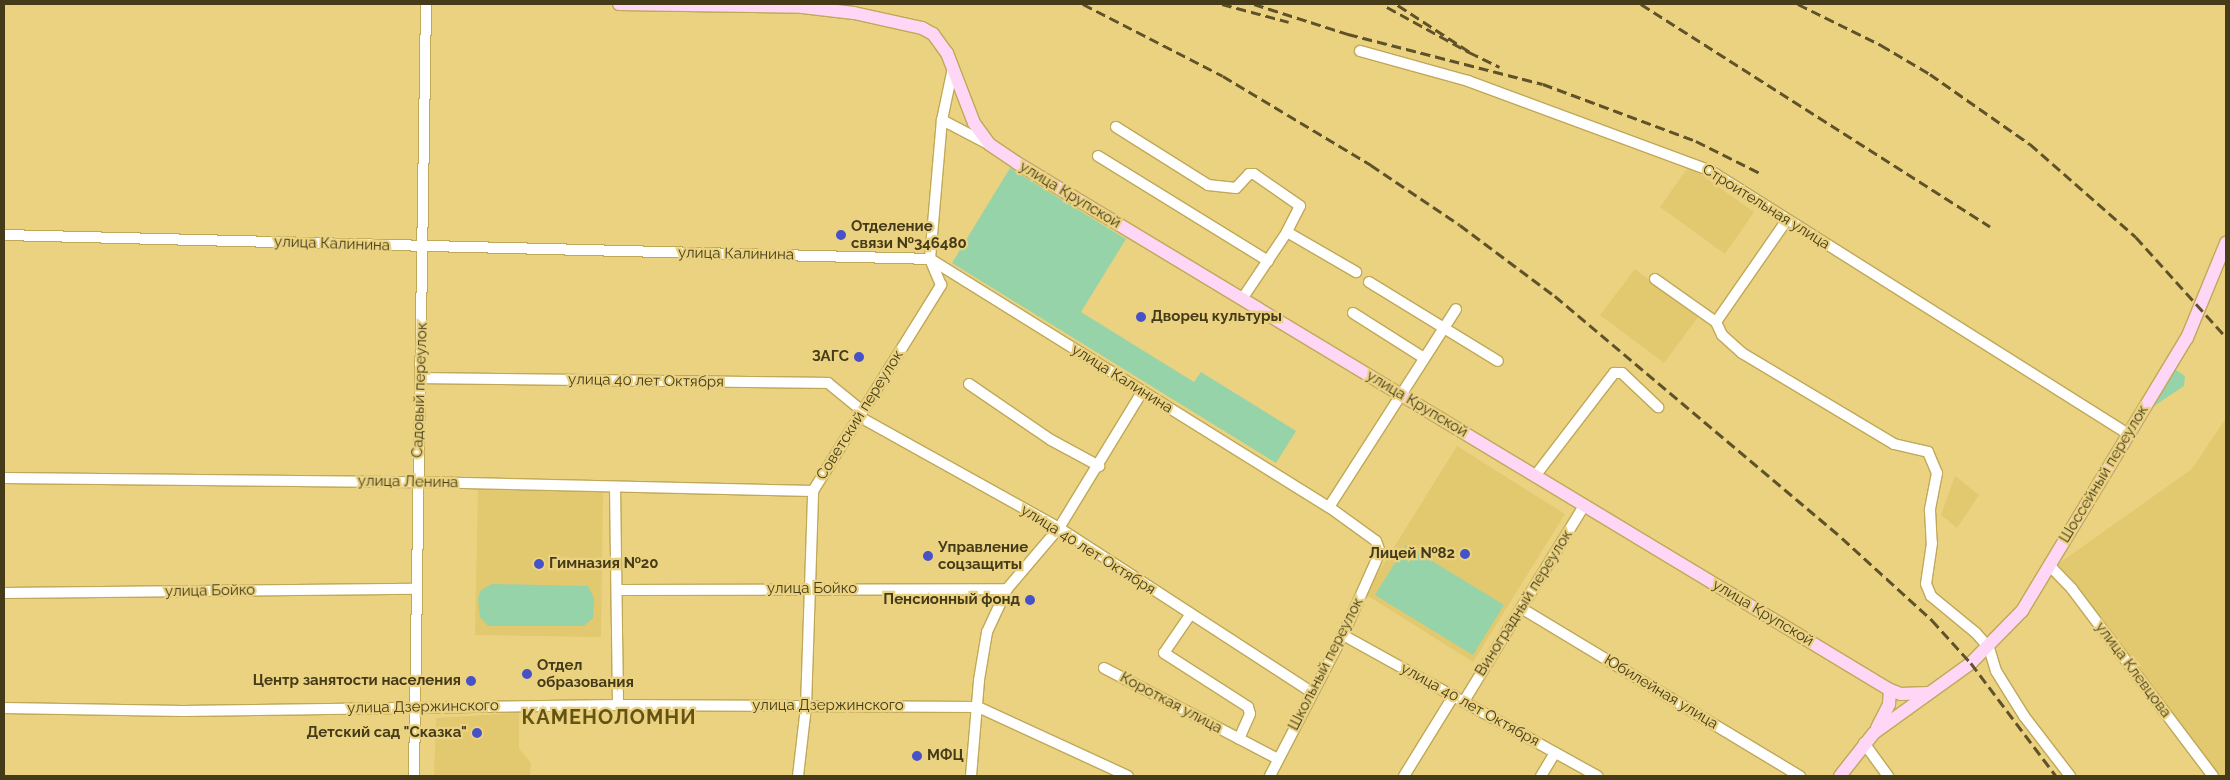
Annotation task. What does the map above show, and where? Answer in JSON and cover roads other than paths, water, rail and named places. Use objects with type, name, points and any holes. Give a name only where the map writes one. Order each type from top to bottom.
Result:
[{"type":"main road","name":"улица Крупской","points":[[619,4],[767,6],[854,13],[922,28],[940,42],[954,66],[974,122],[989,144],[1890,690],[1901,694],[1928,693]]},
{"type":"main road","name":"Шоссейный переулок","points":[[1928,693],[1947,681],[1989,648],[2022,611],[2187,338],[2226,243]]},
{"type":"main road","points":[[1840,776],[1883,719],[1890,690]]},
{"type":"main road","points":[[1874,732],[1928,693]]},
{"type":"street","name":"Садовый переулок","points":[[414,776],[418,482],[424,247],[426,4]]},
{"type":"street","name":"Строительная улица","points":[[1360,52],[1468,81],[1710,170],[2128,434]]},
{"type":"street","name":"Советский переулок","points":[[798,776],[806,706],[813,491],[941,285],[930,259],[942,120],[954,66]]},
{"type":"street","points":[[942,120],[989,144]]},
{"type":"street","points":[[1116,127],[1216,188],[1236,188],[1249,174],[1254,174],[1300,206],[1287,232],[1242,299]]},
{"type":"street","points":[[1098,156],[1268,261]]},
{"type":"street","points":[[1716,322],[1787,220]]},
{"type":"street","points":[[1287,232],[1356,272]]},
{"type":"street","name":"улица Калинина","points":[[4,235],[930,259],[1328,507],[1376,541],[1380,552]]},
{"type":"street","points":[[1655,279],[1716,322],[1722,335],[1742,353],[1894,444],[1928,452],[1937,473],[1930,510],[1932,543],[1926,584],[1931,596],[1976,633],[1989,648],[1996,671],[2024,716],[2070,776]]},
{"type":"street","points":[[1369,282],[1498,361]]},
{"type":"street","points":[[1328,507],[1456,309]]},
{"type":"street","points":[[1352,313],[1424,358]]},
{"type":"street","points":[[1535,476],[1614,373],[1622,373],[1658,407]]},
{"type":"street","name":"улица 40 лет Октября","points":[[421,378],[828,383],[860,413],[1059,528],[1312,692]]},
{"type":"street","points":[[969,384],[1051,440],[1100,466]]},
{"type":"street","points":[[971,776],[987,632],[1006,589],[1059,528],[1100,466],[1142,392]]},
{"type":"street","name":"улица Ленина","points":[[4,478],[418,482],[813,491]]},
{"type":"street","points":[[615,487],[618,590],[618,705]]},
{"type":"street","name":"Виноградный переулок","points":[[1464,701],[1584,506]]},
{"type":"street","name":"Школьный переулок","points":[[1270,776],[1343,635],[1380,552]]},
{"type":"street","name":"улица Клевцова","points":[[2050,566],[2072,589],[2213,776]]},
{"type":"street","name":"улица Бойко","points":[[4,593],[416,589]]},
{"type":"street","name":"улица Бойко","points":[[618,590],[1006,589]]},
{"type":"street","name":"Юбилейная улица","points":[[1521,608],[1800,776]]},
{"type":"street","name":"Короткая улица","points":[[1190,614],[1164,653],[1248,707],[1250,714],[1239,739]]},
{"type":"street","name":"улица 40 лет Октября","points":[[1343,635],[1597,776]]},
{"type":"street","name":"Короткая улица","points":[[1104,668],[1278,759]]},
{"type":"street","points":[[1404,776],[1454,695]]},
{"type":"street","name":"улица Дзержинского","points":[[4,708],[183,711],[618,705],[978,707],[1128,776]]},
{"type":"street","points":[[1864,743],[1888,776]]},
{"type":"street","points":[[1542,776],[1556,752]]},
{"type":"railway","points":[[1083,4],[1223,76],[1371,165],[1460,225],[1555,296],[1842,538],[1932,620],[1971,663],[2056,776]]},
{"type":"railway","points":[[1222,4],[1289,22]]},
{"type":"railway","points":[[1254,4],[1348,34],[1543,84],[1696,141],[1762,174]]},
{"type":"railway","points":[[1387,7],[1469,52],[1395,4]]},
{"type":"railway","points":[[1641,4],[1990,226]]},
{"type":"railway","points":[[1798,4],[1881,45],[1930,74],[2030,144],[2136,237],[2226,337]]},
{"type":"railway","points":[[1469,52],[1500,67]]},
{"type":"place","name":"Отделение связи №346480","points":[[841,235]]},
{"type":"place","name":"Дворец культуры","points":[[1141,317]]},
{"type":"place","name":"ЗАГС","points":[[859,357]]},
{"type":"place","name":"Лицей №82","points":[[1465,554]]},
{"type":"place","name":"Управление соцзащиты","points":[[928,556]]},
{"type":"place","name":"Гимназия №20","points":[[539,564]]},
{"type":"place","name":"Пенсионный фонд","points":[[1030,600]]},
{"type":"place","name":"Отдел образования","points":[[527,674]]},
{"type":"place","name":"Центр занятости населения","points":[[471,681]]},
{"type":"place","name":"Детский сад \"Сказка\"","points":[[477,733]]},
{"type":"place","name":"МФЦ","points":[[917,756]]},
{"type":"district","name":"КАМЕНОЛОМНИ","points":[[609,717]]}]
